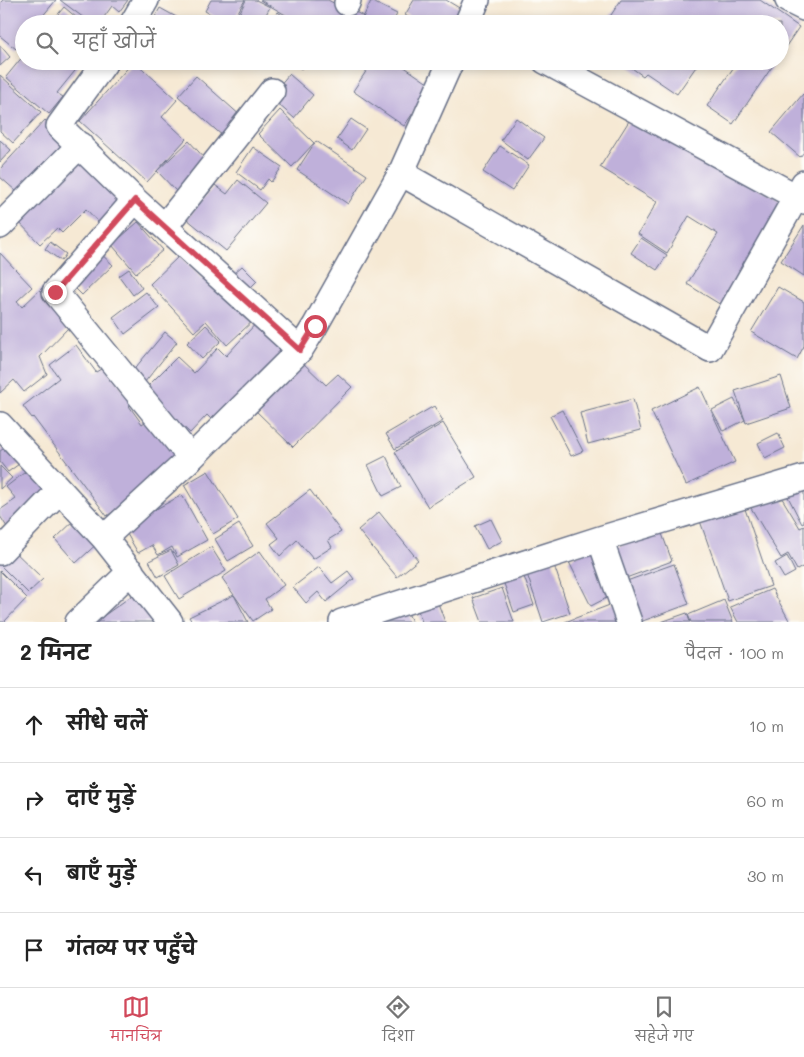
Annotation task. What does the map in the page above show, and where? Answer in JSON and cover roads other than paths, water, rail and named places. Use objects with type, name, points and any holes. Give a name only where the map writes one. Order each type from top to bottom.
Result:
[{"type":"street","points":[[137,15],[146,0]]},
{"type":"street","points":[[788,0],[804,8]]},
{"type":"street","points":[[100,70],[60,126],[135,200],[300,350]]},
{"type":"street","points":[[104,538],[191,458],[300,350],[401,173],[447,70]]},
{"type":"street","points":[[401,173],[710,349],[801,194],[562,70]]},
{"type":"street","points":[[165,226],[272,92]]},
{"type":"street","points":[[0,226],[80,145]]},
{"type":"street","points":[[135,200],[55,292],[191,458]]},
{"type":"street","points":[[0,425],[104,538],[170,622]]},
{"type":"street","points":[[342,622],[600,539],[804,478]]},
{"type":"street","points":[[0,552],[60,490]]},
{"type":"street","points":[[600,539],[629,622]]},
{"type":"street","points":[[78,622],[131,571]]}]
